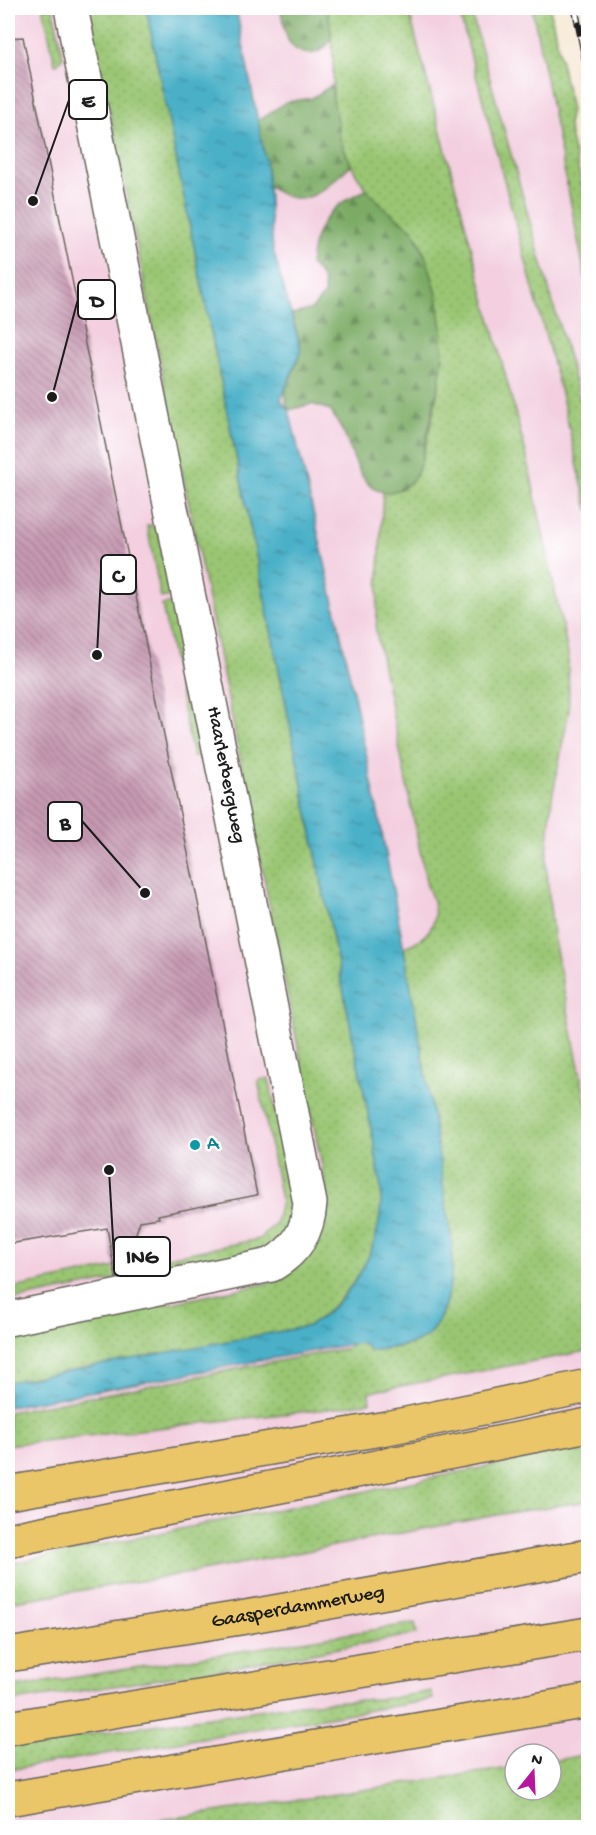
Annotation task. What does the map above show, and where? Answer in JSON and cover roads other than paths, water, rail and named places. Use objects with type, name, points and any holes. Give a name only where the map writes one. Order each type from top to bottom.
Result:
[{"type":"highway","points":[[8,1493],[387,1428],[588,1386]]},
{"type":"highway","points":[[8,1540],[588,1425]]},
{"type":"highway","name":"Gaasperdammerweg","points":[[8,1655],[240,1618],[588,1556]]},
{"type":"highway","points":[[8,1728],[588,1634]]},
{"type":"highway","points":[[8,1799],[588,1701]]},
{"type":"street","name":"Haarlerbergweg","points":[[8,1319],[271,1265],[289,1254],[302,1238],[308,1224],[310,1203],[71,8]]},
{"type":"water","points":[[146,8],[236,8],[266,163],[273,250],[301,350],[281,400],[289,410],[314,514],[381,825],[436,1139],[452,1244],[452,1269],[442,1313],[427,1336],[412,1344],[370,1351],[364,1343],[351,1344],[8,1407],[8,1382],[309,1326],[339,1301],[352,1285],[371,1251],[380,1214],[381,1187],[374,1143]]},
{"type":"railway","points":[[575,8],[588,73]]},
{"type":"place","name":"E","points":[[33,201]]},
{"type":"place","name":"D","points":[[52,397]]},
{"type":"place","name":"C","points":[[97,655]]},
{"type":"place","name":"B","points":[[145,893]]},
{"type":"place","name":"A","points":[[195,1145]]},
{"type":"place","name":"ING","points":[[109,1170]]}]
